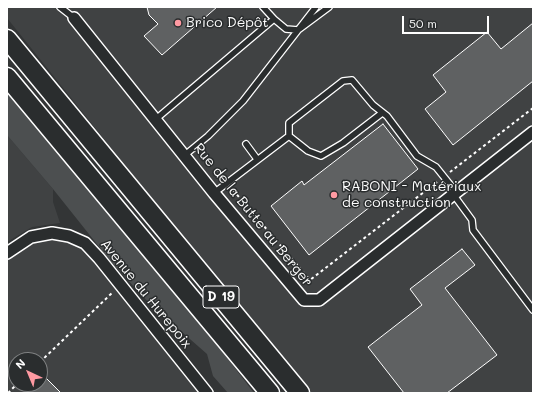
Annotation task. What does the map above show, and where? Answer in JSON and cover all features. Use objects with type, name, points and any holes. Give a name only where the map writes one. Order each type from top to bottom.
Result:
[{"type":"main road","name":"D 19","points":[[7,39],[300,393]]},
{"type":"main road","name":"D 19","points":[[7,77],[270,393]]},
{"type":"street","name":"Rue de la Butte au Berger","points":[[74,18],[214,193],[304,300],[319,300],[533,132]]},
{"type":"street","name":"Avenue du Hurepoix","points":[[7,253],[31,237],[52,233],[69,236],[85,243],[120,284],[207,393]]},
{"type":"lane","points":[[60,7],[74,18]]},
{"type":"lane","points":[[65,7],[74,18]]},
{"type":"lane","points":[[263,7],[286,29],[298,30],[329,7]]},
{"type":"lane","points":[[185,155],[208,136],[243,101],[316,7]]},
{"type":"lane","points":[[156,119],[274,19]]},
{"type":"lane","points":[[289,136],[289,123],[343,81],[352,80],[373,105],[387,116],[418,156],[436,167],[444,176],[472,220],[473,230],[533,310]]},
{"type":"lane","points":[[289,136],[308,151],[321,156],[343,143],[382,113]]},
{"type":"lane","points":[[214,193],[289,136]]},
{"type":"lane","points":[[246,144],[257,159]]},
{"type":"path","points":[[216,169],[310,280],[533,108]]},
{"type":"path","points":[[48,354],[120,284]]},
{"type":"shaded area","points":[[7,7],[533,7],[533,393],[311,393],[200,259],[7,18]]},
{"type":"shaded area","points":[[7,90],[192,312],[254,393],[228,393],[213,376],[207,354],[150,304],[112,263],[53,189],[7,135]]},
{"type":"shaded area","points":[[7,135],[53,189],[53,202],[60,223],[32,227],[7,242]]},
{"type":"shaded area","points":[[52,233],[85,243],[209,393],[7,393],[7,253]]},
{"type":"building","name":"Brico Dépôt","points":[[147,7],[217,7],[162,55],[144,36],[158,24],[149,15]]},
{"type":"building","points":[[533,23],[533,81],[453,145],[425,109],[446,92],[433,75],[487,32],[501,49]]},
{"type":"building","name":"RABONI - Matériaux de construction","points":[[383,124],[418,169],[309,255],[271,206],[302,181],[304,185]]},
{"type":"building","points":[[462,249],[475,265],[445,288],[497,355],[447,393],[404,393],[368,347],[422,305],[410,289]]},
{"type":"building","points":[[48,380],[61,393],[27,393],[48,392]]},
{"type":"place","name":"Brico Dépôt","points":[[178,23]]},
{"type":"place","name":"RABONI - Matériaux de construction","points":[[334,195]]}]
